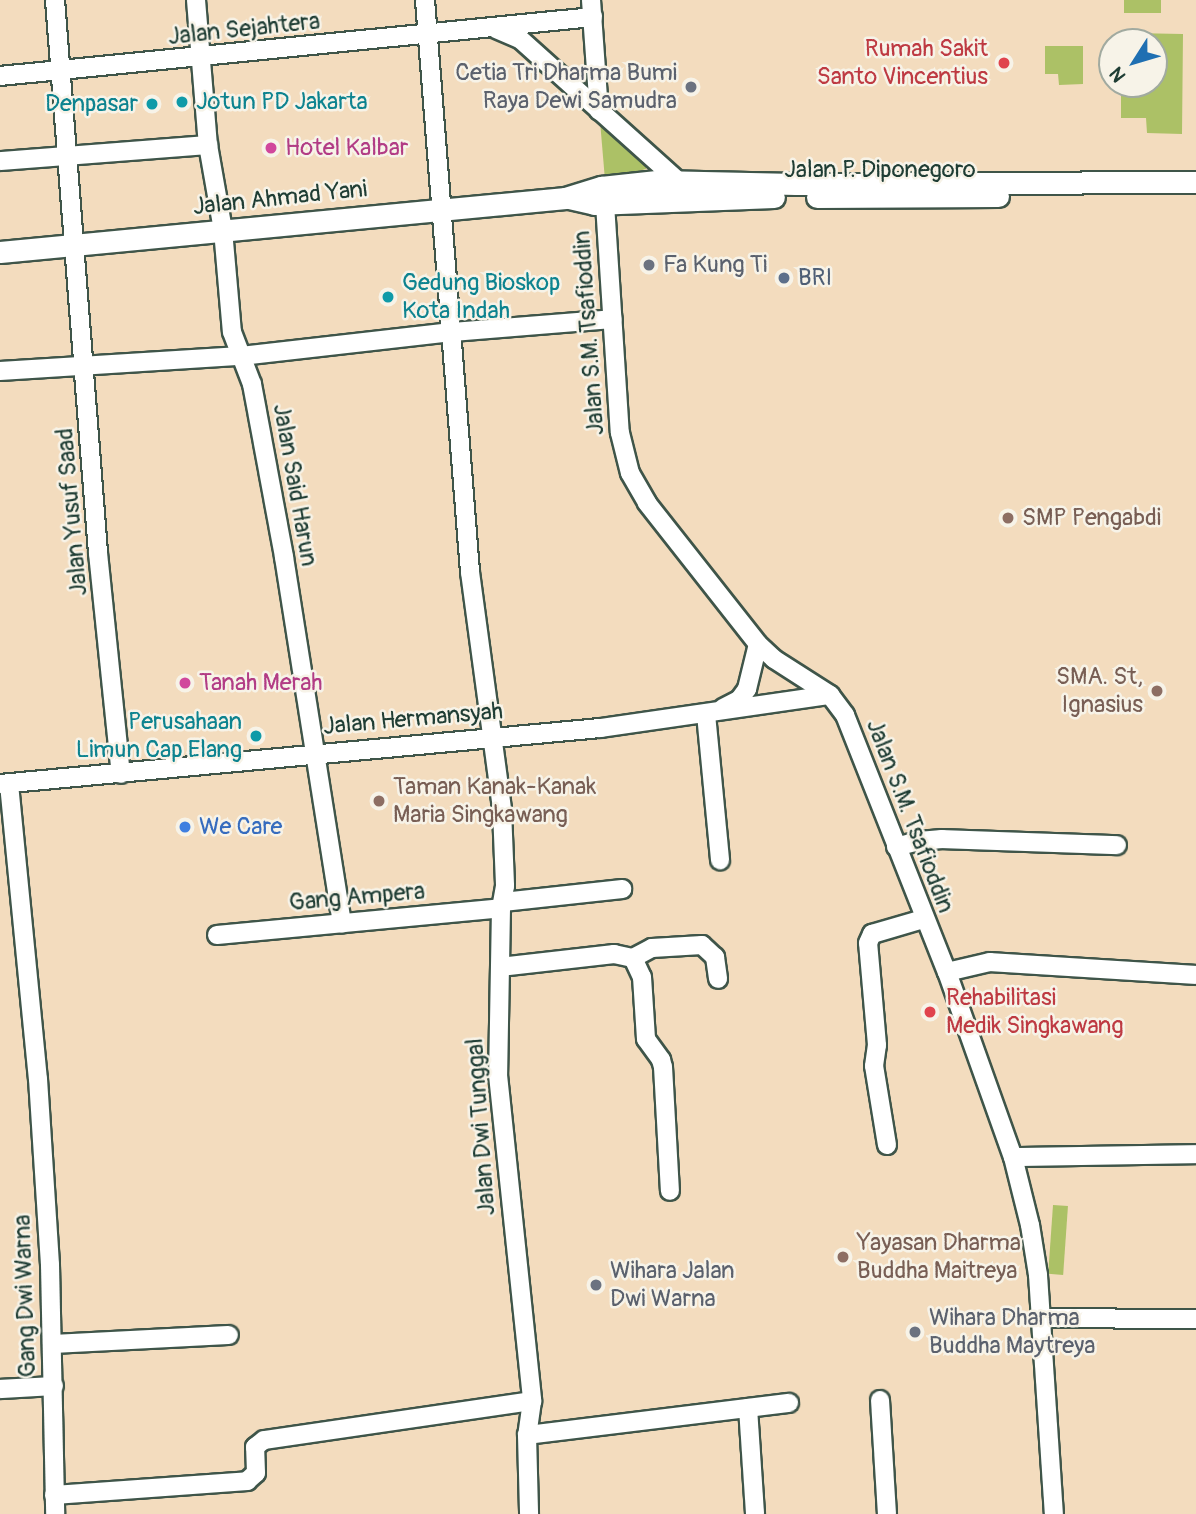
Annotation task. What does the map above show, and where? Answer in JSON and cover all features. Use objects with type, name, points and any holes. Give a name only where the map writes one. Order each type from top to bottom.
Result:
[{"type":"main road","name":"Jalan P. Diponegoro","points":[[565,198],[601,187],[678,181],[796,184],[1196,182]]},
{"type":"main road","name":"Jalan P. Diponegoro","points":[[565,198],[605,204],[763,196],[851,199],[1196,195]]},
{"type":"main road","name":"Jalan Ahmad Yani","points":[[0,252],[565,198]]},
{"type":"street","name":"Jalan Yusuf Saad","points":[[55,0],[98,553],[121,774]]},
{"type":"street","name":"Jalan Said Harun","points":[[196,0],[208,145],[223,230],[232,332],[252,384],[284,557],[342,923]]},
{"type":"street","name":"Jalan Dwi Tunggal","points":[[425,0],[470,572],[495,737],[502,810],[498,1076],[532,1401],[527,1435],[529,1514]]},
{"type":"street","name":"Jalan Sejahtera","points":[[0,76],[429,35],[493,27],[592,8]]},
{"type":"street","points":[[592,8],[599,111]]},
{"type":"street","points":[[493,27],[520,39],[678,181]]},
{"type":"street","points":[[0,161],[208,145]]},
{"type":"street","name":"Jalan S.M. Tsafioddin","points":[[605,204],[620,433],[630,473],[654,512],[758,644],[774,659],[830,695],[854,733],[923,919],[947,972],[1013,1157],[1030,1225],[1042,1318],[1054,1514]]},
{"type":"street","points":[[0,371],[241,356],[452,332],[612,319]]},
{"type":"street","points":[[720,860],[710,713],[744,694],[758,644]]},
{"type":"street","name":"Jalan Hermansyah","points":[[5,784],[313,752],[600,728],[830,695]]},
{"type":"street","name":"Gang Dwi Warna","points":[[5,784],[38,1079],[54,1386],[55,1514]]},
{"type":"street","points":[[896,847],[942,839],[1117,845]]},
{"type":"street","name":"Gang Ampera","points":[[217,935],[502,905],[622,889]]},
{"type":"street","points":[[887,1144],[874,1066],[877,1045],[868,943],[872,934],[923,919]]},
{"type":"street","points":[[500,967],[614,954],[633,958],[652,948],[702,945],[715,957],[718,979]]},
{"type":"street","points":[[633,958],[642,977],[646,1039],[661,1060],[663,1068],[670,1191]]},
{"type":"street","points":[[947,972],[990,962],[1196,975]]},
{"type":"street","points":[[1013,1157],[1196,1154]]},
{"type":"street","points":[[1042,1318],[1196,1319]]},
{"type":"street","points":[[52,1344],[229,1335]]},
{"type":"street","points":[[0,1389],[54,1386]]},
{"type":"street","points":[[880,1399],[887,1514]]},
{"type":"street","points":[[54,1495],[247,1481],[256,1473],[255,1447],[264,1440],[532,1401]]},
{"type":"street","points":[[527,1435],[789,1403]]},
{"type":"street","points":[[748,1408],[755,1514]]},
{"type":"green space","points":[[1124,0],[1161,0],[1161,13],[1124,13]]},
{"type":"green space","points":[[1168,34],[1183,34],[1182,134],[1147,133],[1146,118],[1121,118],[1121,98],[1168,98]]},
{"type":"green space","points":[[1045,46],[1083,46],[1083,84],[1059,85],[1058,74],[1045,74]]},
{"type":"green space","points":[[600,121],[648,165],[646,169],[605,180]]},
{"type":"green space","points":[[1053,1205],[1068,1206],[1063,1275],[1048,1274]]},
{"type":"place","name":"Rumah Sakit Santo Vincentius","points":[[1004,63]]},
{"type":"place","name":"Cetia Tri Dharma Bumi Raya Dewi Samudra","points":[[691,87]]},
{"type":"place","name":"Jotun PD Jakarta","points":[[182,102]]},
{"type":"place","name":"Denpasar","points":[[152,104]]},
{"type":"place","name":"Hotel Kalbar","points":[[271,148]]},
{"type":"place","name":"Fa Kung Ti","points":[[649,265]]},
{"type":"place","name":"BRI","points":[[784,278]]},
{"type":"place","name":"Gedung Bioskop Kota Indah","points":[[388,297]]},
{"type":"place","name":"SMP Pengabdi","points":[[1008,518]]},
{"type":"place","name":"Tanah Merah","points":[[185,683]]},
{"type":"place","name":"SMA. St, Ignasius","points":[[1157,691]]},
{"type":"place","name":"Perusahaan Limun Cap Elang","points":[[256,736]]},
{"type":"place","name":"Taman Kanak-Kanak Maria Singkawang","points":[[379,801]]},
{"type":"place","name":"We Care","points":[[185,827]]},
{"type":"place","name":"Rehabilitasi Medik Singkawang","points":[[930,1012]]},
{"type":"place","name":"Yayasan Dharma Buddha Maitreya","points":[[843,1257]]},
{"type":"place","name":"Wihara Jalan Dwi Warna","points":[[596,1285]]},
{"type":"place","name":"Wihara Dharma Buddha Maytreya","points":[[915,1332]]}]
